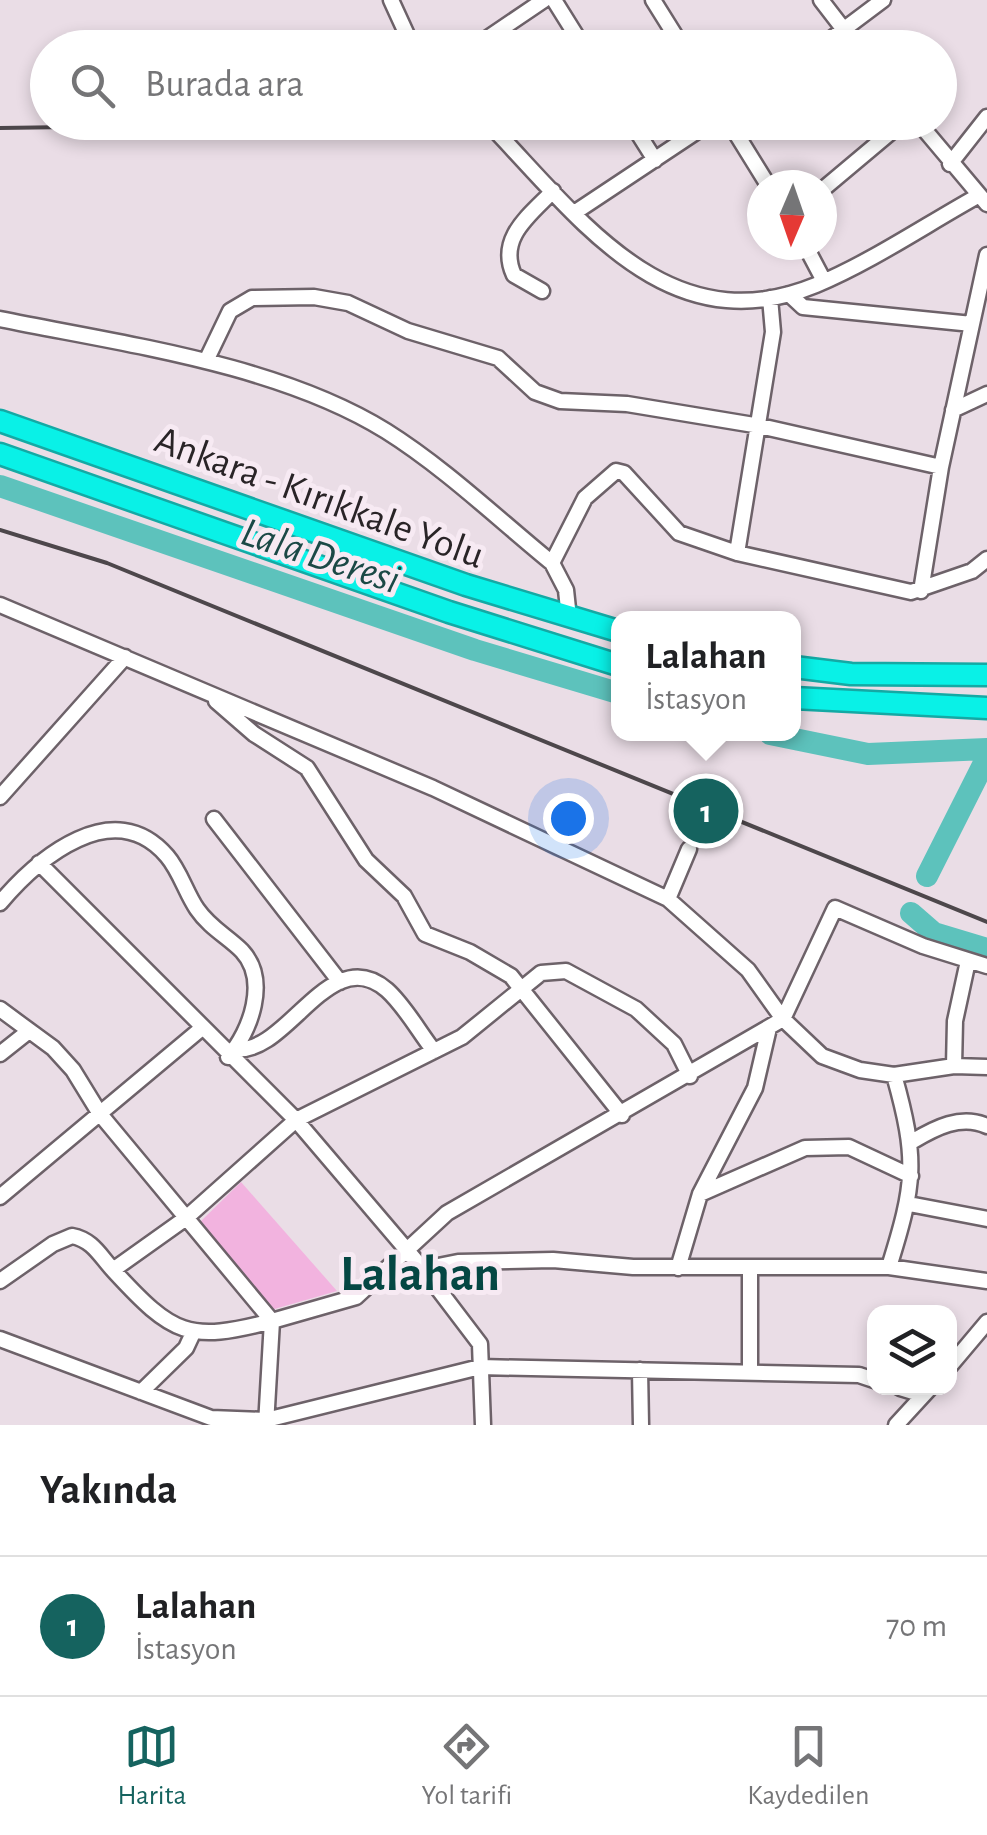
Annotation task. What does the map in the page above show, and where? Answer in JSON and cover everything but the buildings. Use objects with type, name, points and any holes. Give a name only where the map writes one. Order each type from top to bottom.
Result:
[{"type":"highway","name":"Ankara - Kırıkkale Yolu","points":[[0,421],[611,629]]},
{"type":"highway","name":"Ankara - Kırıkkale Yolu","points":[[0,454],[449,612],[611,664]]},
{"type":"highway","points":[[801,668],[850,674],[987,676]]},
{"type":"highway","points":[[801,698],[987,708]]},
{"type":"street","points":[[391,0],[405,30]]},
{"type":"street","points":[[500,30],[544,0]]},
{"type":"street","points":[[554,0],[573,30]]},
{"type":"street","points":[[655,0],[672,30]]},
{"type":"street","points":[[821,0],[844,30],[883,0]]},
{"type":"street","points":[[950,164],[987,117]]},
{"type":"street","points":[[504,140],[574,213],[650,278],[675,291],[720,302],[770,298],[824,281],[982,200],[932,140]]},
{"type":"street","points":[[642,140],[655,160]]},
{"type":"street","points":[[574,213],[684,140]]},
{"type":"street","points":[[740,140],[759,170]]},
{"type":"street","points":[[837,177],[881,140]]},
{"type":"street","points":[[542,290],[514,275],[508,251],[516,229],[553,191]]},
{"type":"street","points":[[921,590],[953,410],[987,256]]},
{"type":"street","points":[[813,260],[824,281]]},
{"type":"street","points":[[789,294],[803,307],[972,324]]},
{"type":"street","points":[[206,361],[230,311],[252,298],[314,297],[348,303],[408,331],[498,358],[535,392],[560,401],[626,404],[760,426],[942,466]]},
{"type":"street","points":[[737,553],[773,332],[770,298]]},
{"type":"street","points":[[0,319],[206,361],[314,397],[384,430],[552,563],[566,590],[570,618]]},
{"type":"street","points":[[953,410],[987,394]]},
{"type":"street","points":[[552,563],[585,498],[616,471],[624,473],[679,532],[737,553],[901,591],[921,590],[972,572],[987,559]]},
{"type":"street","points":[[0,604],[433,788],[668,899],[748,970],[776,1023],[822,1056],[860,1070],[894,1076],[954,1066],[987,1068]]},
{"type":"street","points":[[0,797],[124,657]]},
{"type":"street","points":[[204,690],[254,734],[307,768],[366,860],[404,896],[425,934],[470,952],[511,976],[622,1115]]},
{"type":"street","points":[[214,819],[340,982]]},
{"type":"street","points":[[0,903],[39,863],[82,836],[109,830],[139,835],[166,854],[204,919],[238,948],[254,974],[248,1022],[231,1053]]},
{"type":"street","points":[[668,899],[690,850]]},
{"type":"street","points":[[39,863],[296,1120],[423,1269],[480,1344],[483,1425]]},
{"type":"street","points":[[678,1268],[700,1194],[754,1088],[776,1023],[835,908],[987,966]]},
{"type":"street","points":[[954,1066],[955,1021],[968,960]]},
{"type":"street","points":[[113,1270],[186,1218],[296,1120],[474,1028],[519,986],[548,971],[576,975],[649,1019],[674,1044],[690,1076]]},
{"type":"street","points":[[231,1053],[258,1046],[340,982],[369,982],[386,990],[434,1051]]},
{"type":"street","points":[[0,1010],[73,1070],[100,1114],[272,1321],[266,1422]]},
{"type":"street","points":[[0,1281],[62,1238],[72,1236],[92,1244],[165,1320],[193,1333],[221,1334],[356,1297],[447,1214],[776,1023]]},
{"type":"street","points":[[0,1197],[202,1028]]},
{"type":"street","points":[[0,1054],[29,1030]]},
{"type":"street","points":[[889,1267],[909,1204],[912,1140],[894,1076]]},
{"type":"street","points":[[912,1140],[942,1124],[987,1126]]},
{"type":"street","points":[[700,1194],[805,1148],[849,1146],[910,1176]]},
{"type":"street","points":[[909,1204],[987,1219]]},
{"type":"street","points":[[423,1269],[458,1262],[553,1260],[678,1268],[889,1267],[987,1281]]},
{"type":"street","points":[[750,1269],[750,1372]]},
{"type":"street","points":[[957,1358],[987,1322]]},
{"type":"street","points":[[141,1392],[186,1348],[193,1333]]},
{"type":"street","points":[[0,1339],[211,1418],[266,1422],[480,1367],[867,1378]]},
{"type":"street","points":[[640,1370],[641,1425]]},
{"type":"street","points":[[896,1425],[922,1395]]},
{"type":"shaded area","points":[[241,1182],[337,1291],[271,1310],[199,1223]]},
{"type":"waterway","name":"Lala Deresi","points":[[0,486],[475,650],[611,691]]},
{"type":"waterway","name":"Lala Deresi","points":[[801,740],[868,754],[987,749]]},
{"type":"waterway","points":[[927,876],[987,757]]},
{"type":"waterway","points":[[911,913],[934,933],[987,949]]},
{"type":"railway","points":[[0,128],[30,128]]},
{"type":"railway","points":[[0,530],[107,563],[987,922]]},
{"type":"place","name":"Lalahan","points":[[706,811]]},
{"type":"district","name":"Lalahan","points":[[420,1272]]}]
